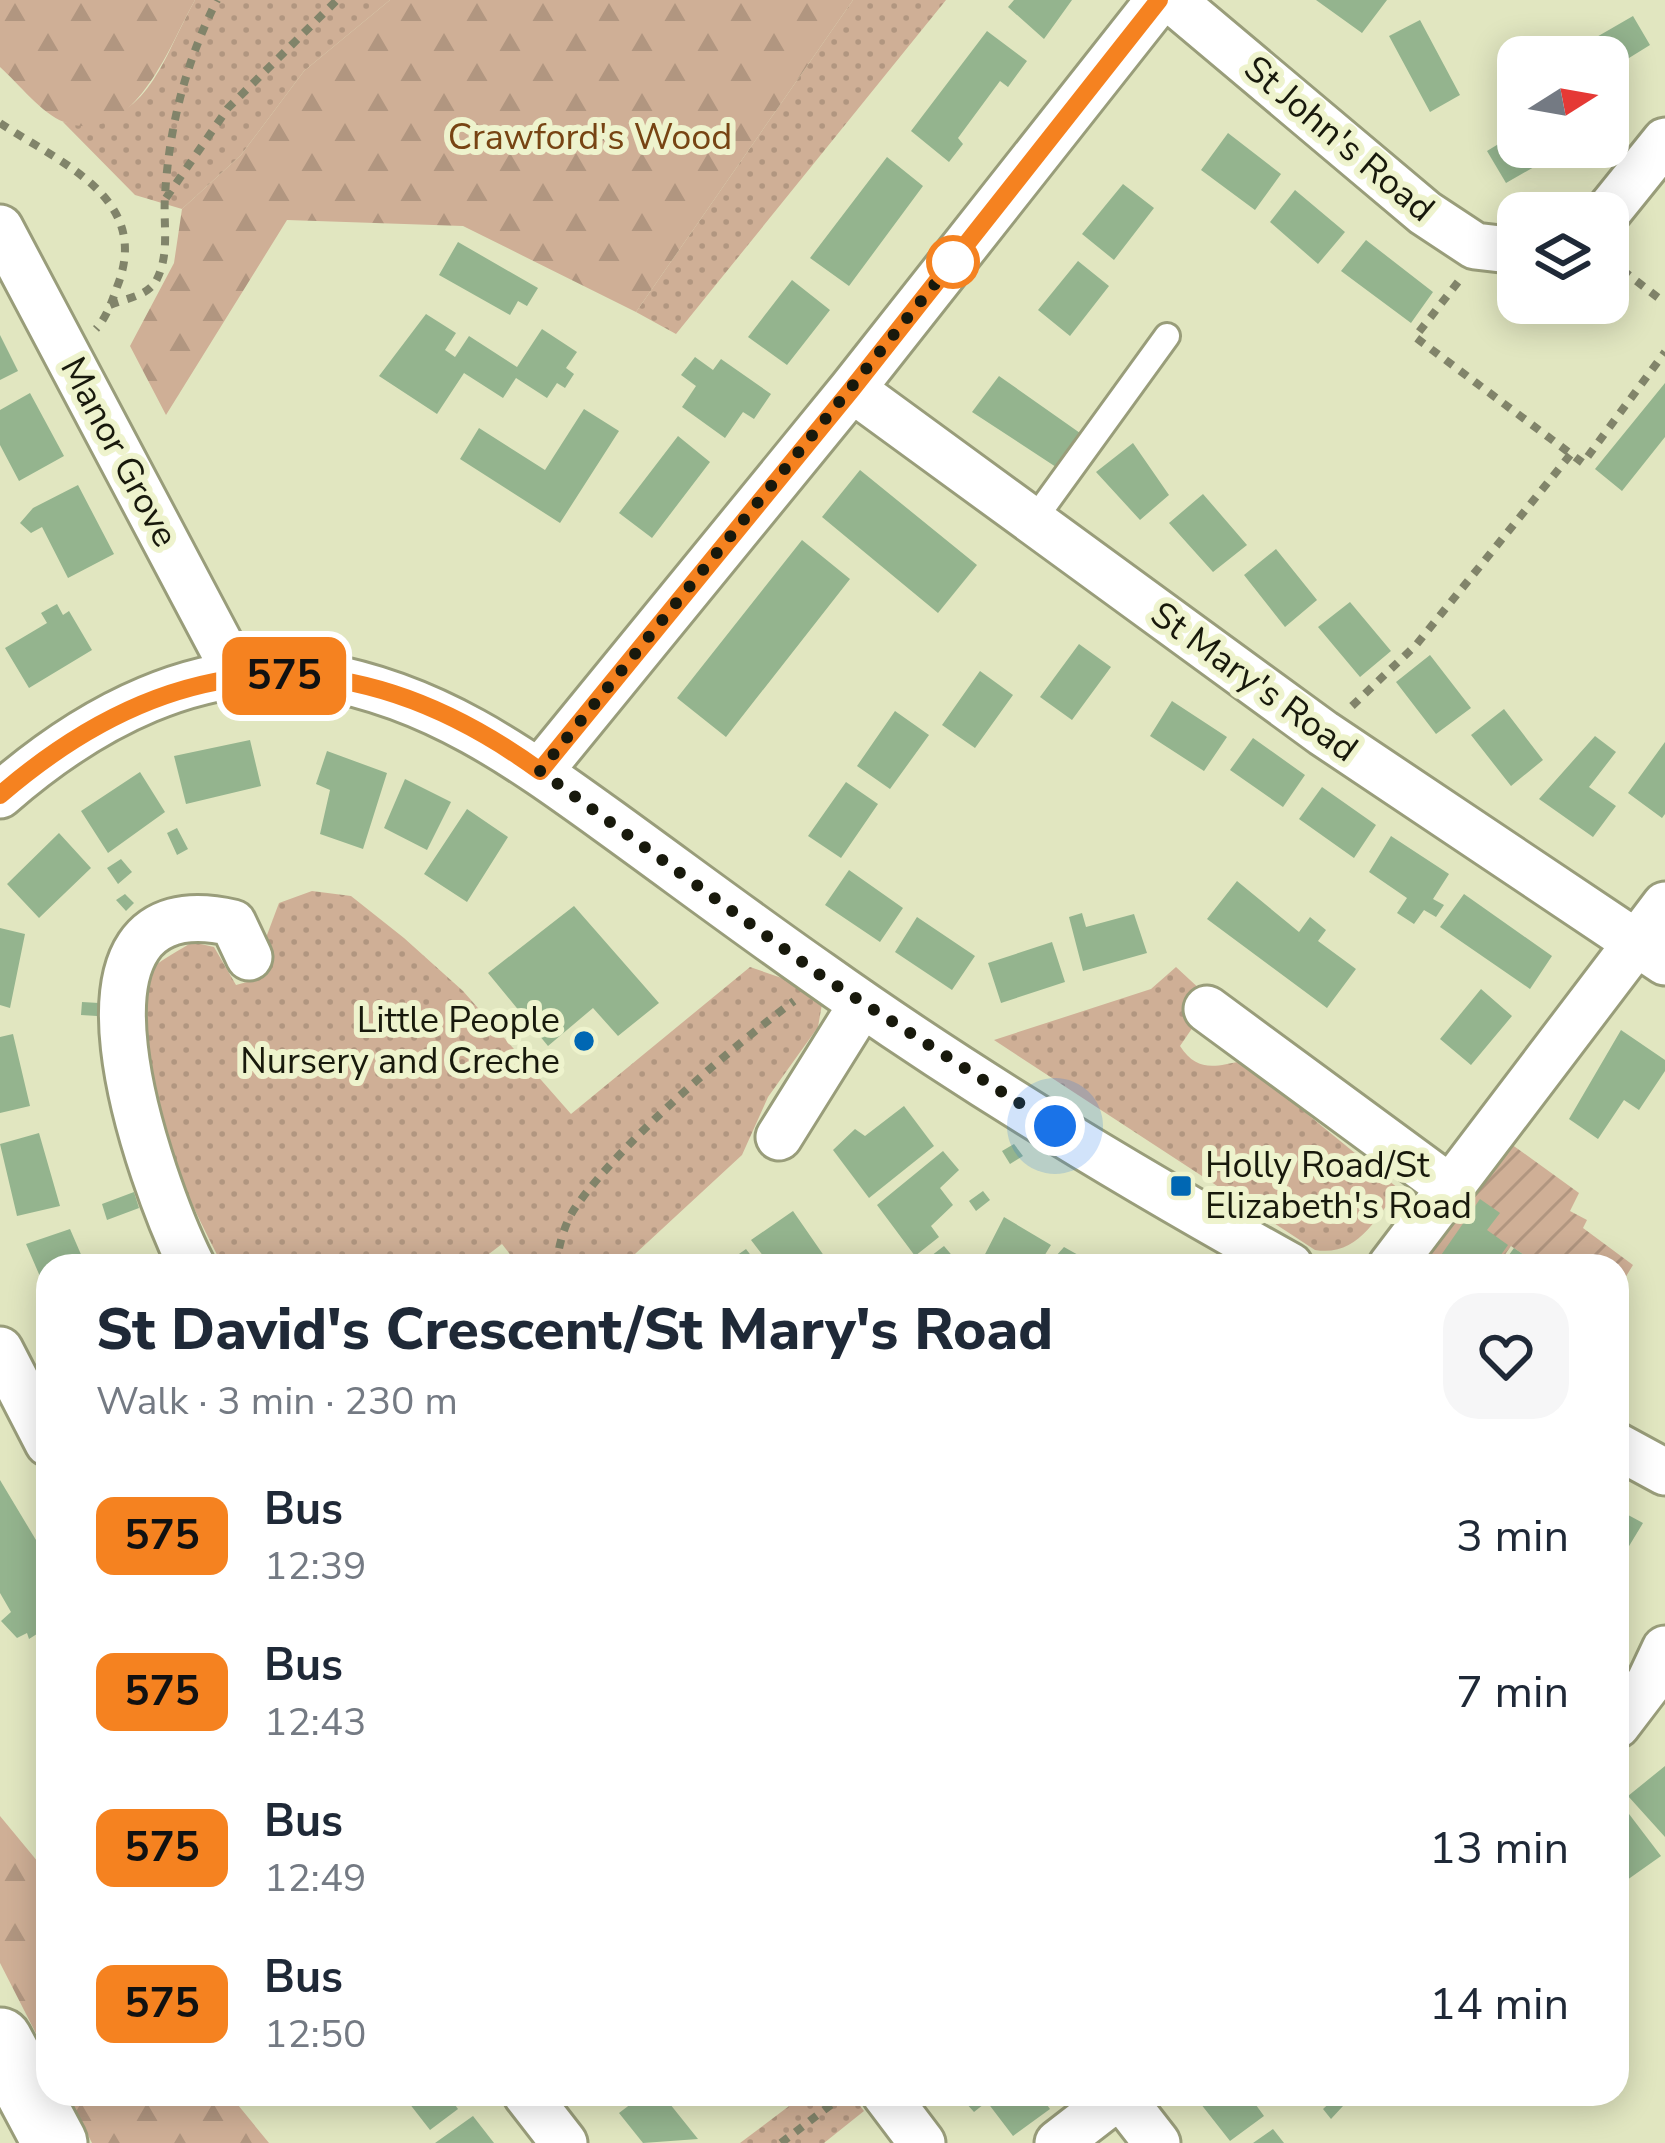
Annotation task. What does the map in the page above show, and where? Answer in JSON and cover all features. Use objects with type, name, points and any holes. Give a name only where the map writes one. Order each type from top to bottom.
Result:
[{"type":"main road","points":[[0,2040],[55,2143]]},
{"type":"street","points":[[540,771],[852,389],[1160,0]]},
{"type":"street","name":"St John's Road","points":[[1172,0],[1425,213],[1497,247]]},
{"type":"street","points":[[1624,192],[1665,141]]},
{"type":"street","name":"Manor Grove","points":[[0,228],[237,676]]},
{"type":"street","name":"St Mary's Road","points":[[852,389],[1323,733],[1650,952]]},
{"type":"street","points":[[0,795],[44,757],[112,714],[173,689],[237,676],[317,676],[434,707],[540,771],[862,1004],[1171,1200],[1268,1254]]},
{"type":"street","points":[[1400,1254],[1449,1187],[1650,952],[1665,905]]},
{"type":"street","points":[[187,1254],[149,1162],[119,1033],[128,965],[149,938],[174,921],[202,916],[248,930]]},
{"type":"street","points":[[779,1137],[862,1004]]},
{"type":"street","points":[[1207,1009],[1449,1187]]},
{"type":"street","points":[[0,1350],[36,1420]]},
{"type":"street","points":[[1629,1452],[1665,1472]]},
{"type":"street","points":[[1629,1709],[1649,1683],[1665,1649]]},
{"type":"street","points":[[535,2106],[564,2143]]},
{"type":"street","points":[[894,2106],[922,2143]]},
{"type":"street","points":[[1058,2143],[1104,2106]]},
{"type":"street","points":[[1128,2106],[1157,2143]]},
{"type":"lane","points":[[1033,521],[1167,336]]},
{"type":"path","points":[[110,305],[146,292],[156,281],[164,257],[173,127],[190,55],[217,0]]},
{"type":"path","points":[[165,200],[228,108],[337,0]]},
{"type":"path","points":[[0,123],[57,160],[122,216],[129,238],[127,260],[100,326],[64,349]]},
{"type":"path","points":[[1497,253],[1415,337],[1583,463],[1665,352]]},
{"type":"path","points":[[1629,276],[1665,304]]},
{"type":"path","points":[[1323,733],[1416,645],[1571,454]]},
{"type":"path","points":[[560,1254],[576,1207],[619,1157],[753,1031],[823,977]]},
{"type":"path","points":[[782,2143],[830,2106]]},
{"type":"green space","points":[[0,0],[195,0],[146,88],[110,120],[89,126],[56,118],[0,67]]},
{"type":"green space","points":[[195,0],[390,0],[304,71],[241,155],[182,209],[135,195],[63,122],[92,122],[133,104],[160,69]]},
{"type":"green space","name":"Crawford's Wood","points":[[390,0],[853,0],[636,312],[463,226],[287,220],[166,415],[130,346],[174,263],[182,209],[241,155],[304,71]]},
{"type":"green space","points":[[853,0],[946,0],[676,334],[636,312]]},
{"type":"green space","points":[[312,891],[351,896],[463,991],[571,1114],[750,967],[811,988],[822,1004],[818,1027],[768,1097],[742,1155],[635,1254],[510,1254],[502,1244],[489,1254],[217,1254],[156,1117],[137,1031],[140,995],[153,968],[192,942],[214,947],[236,985],[262,978],[261,951],[279,903]]},
{"type":"green space","points":[[1176,967],[1203,992],[1193,1027],[1180,1046],[1186,1054],[1207,1066],[1242,1061],[1399,1189],[1354,1242],[1330,1251],[1315,1250],[994,1040],[1151,989]]},
{"type":"green space","points":[[1511,1144],[1579,1193],[1570,1211],[1587,1220],[1583,1228],[1618,1254],[1523,1254],[1511,1246],[1505,1254],[1424,1254]]},
{"type":"green space","points":[[0,1816],[36,1860],[36,2034],[0,1963]]},
{"type":"green space","points":[[73,2106],[239,2106],[269,2143],[92,2143]]},
{"type":"green space","points":[[789,2106],[860,2106],[864,2111],[824,2143],[740,2143]]},
{"type":"building","points":[[1014,0],[1072,0],[1044,39],[1008,7]]},
{"type":"building","points":[[1316,0],[1387,0],[1362,33]]},
{"type":"building","points":[[1633,16],[1650,45],[1629,58],[1629,36],[1598,36]]},
{"type":"building","points":[[1420,20],[1460,95],[1430,112],[1389,36]]},
{"type":"building","points":[[987,31],[1027,61],[1008,87],[1000,81],[958,138],[963,144],[949,162],[911,131]]},
{"type":"building","points":[[1228,133],[1281,174],[1255,210],[1201,170]]},
{"type":"building","points":[[1497,145],[1497,168],[1487,151]]},
{"type":"building","points":[[887,157],[923,186],[849,286],[810,258]]},
{"type":"building","points":[[1497,168],[1532,168],[1506,183]]},
{"type":"building","points":[[1123,184],[1154,208],[1114,260],[1082,234]]},
{"type":"building","points":[[1295,190],[1345,232],[1318,264],[1270,222]]},
{"type":"building","points":[[1366,240],[1433,292],[1411,323],[1341,271]]},
{"type":"building","points":[[458,242],[538,288],[527,306],[518,301],[510,315],[439,275]]},
{"type":"building","points":[[1078,261],[1109,286],[1070,336],[1038,310]]},
{"type":"building","points":[[792,280],[830,310],[787,365],[748,337]]},
{"type":"building","points":[[426,314],[456,333],[445,350],[455,357],[469,336],[517,367],[542,329],[577,352],[566,368],[574,374],[565,388],[557,383],[547,398],[516,378],[503,398],[464,373],[437,414],[379,376]]},
{"type":"building","points":[[0,335],[18,371],[0,380]]},
{"type":"building","points":[[695,357],[713,370],[721,359],[771,394],[754,419],[743,412],[725,438],[682,407],[696,386],[681,375]]},
{"type":"building","points":[[999,376],[1080,433],[1056,467],[972,412]]},
{"type":"building","points":[[1665,383],[1665,437],[1622,491],[1595,469]]},
{"type":"building","points":[[30,393],[64,456],[19,481],[0,445],[0,410]]},
{"type":"building","points":[[584,409],[619,431],[560,523],[460,459],[479,428],[545,470]]},
{"type":"building","points":[[678,436],[710,462],[652,538],[619,513]]},
{"type":"building","points":[[1133,443],[1169,495],[1140,520],[1096,472]]},
{"type":"building","points":[[860,470],[977,565],[938,613],[822,517]]},
{"type":"building","points":[[78,485],[114,554],[68,578],[42,527],[31,533],[20,523],[33,508]]},
{"type":"building","points":[[1203,494],[1247,545],[1213,572],[1169,523]]},
{"type":"building","points":[[802,540],[850,579],[726,737],[677,698]]},
{"type":"building","points":[[1276,549],[1317,600],[1285,627],[1244,575]]},
{"type":"building","points":[[1350,602],[1391,651],[1360,677],[1318,627]]},
{"type":"building","points":[[57,604],[63,615],[69,611],[92,650],[29,688],[5,648],[47,623],[41,613]]},
{"type":"building","points":[[1079,644],[1111,667],[1072,720],[1040,697]]},
{"type":"building","points":[[1430,655],[1471,708],[1436,734],[1396,682]]},
{"type":"building","points":[[980,671],[1013,695],[975,748],[942,725]]},
{"type":"building","points":[[1172,701],[1227,737],[1204,771],[1150,736]]},
{"type":"building","points":[[1504,709],[1543,760],[1511,786],[1471,735]]},
{"type":"building","points":[[895,711],[929,735],[890,789],[857,766]]},
{"type":"building","points":[[1595,736],[1616,752],[1589,787],[1616,806],[1593,837],[1539,799]]},
{"type":"building","points":[[1253,738],[1305,775],[1283,807],[1230,770]]},
{"type":"building","points":[[250,740],[261,786],[186,804],[174,756]]},
{"type":"building","points":[[1665,742],[1665,814],[1662,818],[1628,793]]},
{"type":"building","points":[[327,751],[387,773],[363,849],[320,834],[330,790],[316,784]]},
{"type":"building","points":[[140,772],[165,812],[108,853],[81,811]]},
{"type":"building","points":[[405,779],[451,802],[427,850],[384,828]]},
{"type":"building","points":[[846,782],[878,804],[841,858],[808,836]]},
{"type":"building","points":[[1322,787],[1376,825],[1354,858],[1299,819]]},
{"type":"building","points":[[467,809],[508,837],[467,902],[424,874]]},
{"type":"building","points":[[177,828],[188,849],[177,855],[167,833]]},
{"type":"building","points":[[59,833],[91,868],[39,918],[7,884]]},
{"type":"building","points":[[1391,836],[1449,874],[1433,899],[1444,905],[1436,917],[1424,910],[1414,924],[1397,913],[1407,898],[1369,872]]},
{"type":"building","points":[[121,859],[132,872],[118,884],[107,868]]},
{"type":"building","points":[[849,870],[903,908],[880,942],[825,905]]},
{"type":"building","points":[[1237,881],[1299,932],[1310,917],[1326,930],[1318,941],[1356,969],[1327,1008],[1207,919]]},
{"type":"building","points":[[125,894],[134,903],[126,911],[116,900]]},
{"type":"building","points":[[1464,894],[1552,956],[1530,989],[1440,927]]},
{"type":"building","name":"Little People Nursery and Creche","points":[[574,906],[659,1003],[618,1036],[593,1008],[548,1046],[488,973]]},
{"type":"building","points":[[1082,913],[1086,927],[1134,914],[1147,953],[1083,971],[1069,917]]},
{"type":"building","points":[[917,917],[975,956],[952,990],[895,952]]},
{"type":"building","points":[[0,928],[25,934],[10,1008],[0,1005]]},
{"type":"building","points":[[1052,942],[1065,982],[1001,1003],[988,963]]},
{"type":"building","points":[[1481,989],[1512,1016],[1471,1065],[1440,1039]]},
{"type":"building","points":[[82,1002],[99,1003],[97,1016],[81,1015]]},
{"type":"building","points":[[1621,1030],[1665,1060],[1665,1071],[1639,1110],[1624,1100],[1598,1139],[1569,1119]]},
{"type":"building","points":[[13,1034],[30,1106],[0,1113],[0,1037]]},
{"type":"building","points":[[904,1106],[934,1146],[869,1198],[833,1150],[855,1129],[865,1136]]},
{"type":"building","points":[[39,1133],[60,1206],[17,1216],[0,1144]]},
{"type":"building","points":[[1014,1144],[1023,1156],[1010,1164],[1002,1151]]},
{"type":"building","points":[[943,1151],[959,1170],[940,1188],[953,1205],[931,1226],[939,1237],[918,1254],[877,1205]]},
{"type":"building","points":[[983,1191],[990,1200],[976,1211],[969,1201]]},
{"type":"building","points":[[134,1192],[139,1208],[107,1220],[102,1204]]},
{"type":"building","points":[[1480,1199],[1500,1213],[1487,1230],[1508,1245],[1502,1254],[1442,1254]]},
{"type":"building","points":[[793,1211],[823,1254],[762,1254],[751,1240]]},
{"type":"building","points":[[1004,1217],[1051,1245],[1045,1254],[985,1254]]},
{"type":"building","points":[[70,1229],[81,1254],[36,1254],[36,1267],[26,1244]]},
{"type":"building","points":[[0,1480],[36,1540],[36,1635],[17,1638],[1,1621],[11,1612],[0,1593]]},
{"type":"building","points":[[1629,1515],[1643,1523],[1629,1546]]},
{"type":"building","points":[[1665,1766],[1665,1837],[1629,1797]]},
{"type":"building","points":[[1629,1814],[1661,1856],[1629,1879]]},
{"type":"building","points":[[411,2106],[456,2106],[458,2109],[430,2130]]},
{"type":"building","points":[[628,2106],[672,2106],[698,2139],[643,2143],[619,2113]]},
{"type":"building","points":[[990,2106],[1048,2106],[1050,2109],[1013,2136]]},
{"type":"building","points":[[1202,2106],[1257,2106],[1264,2116],[1230,2141]]},
{"type":"building","points":[[1326,2106],[1343,2106],[1331,2119],[1323,2109]]},
{"type":"building","points":[[473,2116],[494,2143],[435,2143]]},
{"type":"building","points":[[1273,2129],[1284,2143],[1253,2143]]},
{"type":"bus line","name":"575","points":[[0,795],[44,757],[112,714],[173,689],[237,676],[317,676],[434,707],[540,771],[852,389],[1159,0]]},
{"type":"place","name":"Little People Nursery and Creche","points":[[584,1041]]},
{"type":"place","name":"Holly Road/St Elizabeth's Road","points":[[1181,1186]]},
{"type":"route","points":[[953,262],[964,248],[540,771],[862,1004],[1055,1126]]}]
